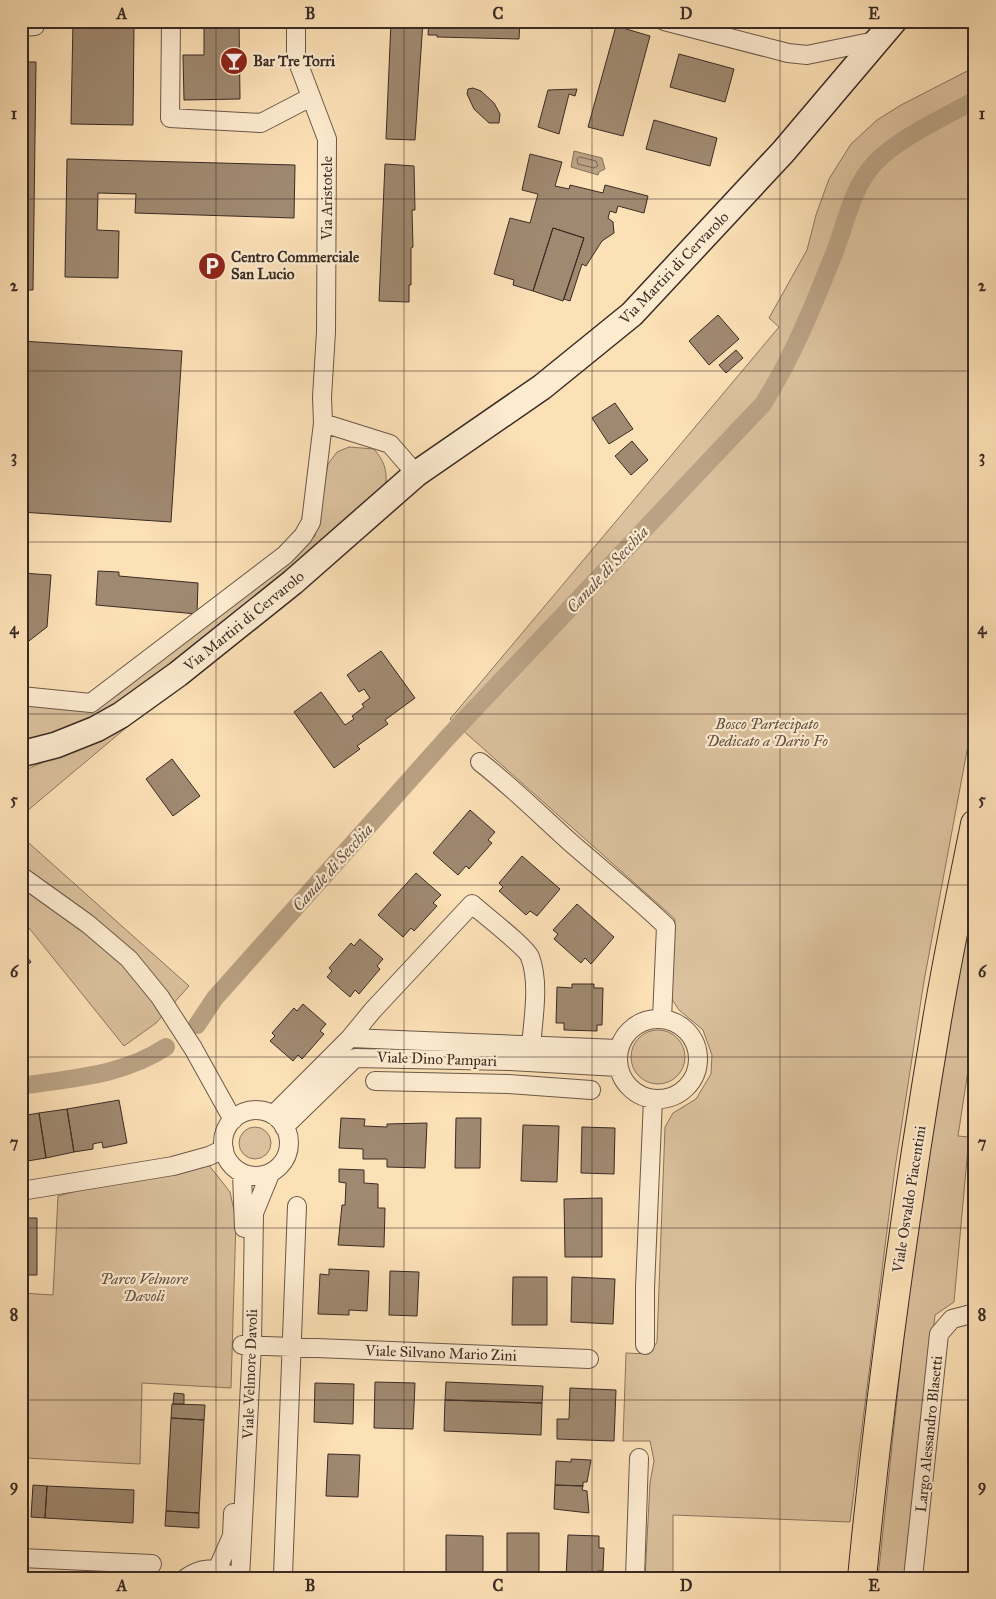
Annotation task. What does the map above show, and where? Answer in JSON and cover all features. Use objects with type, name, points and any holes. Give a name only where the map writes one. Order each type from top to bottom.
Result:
[{"type":"main road","name":"Via Martiri di Cervarolo","points":[[21,754],[56,745],[96,729],[178,674],[293,582],[416,474],[542,387],[632,314],[783,152],[853,67],[887,30]]},
{"type":"main road","name":"Via Martiri di Cervarolo","points":[[21,767],[56,745]]},
{"type":"main road","name":"Viale Osvaldo Piacentini","points":[[862,1578],[876,1429],[896,1286],[937,1018],[975,824]]},
{"type":"street","points":[[171,21],[170,118],[261,123],[311,97]]},
{"type":"street","name":"Via Aristotele","points":[[296,21],[296,57],[327,139],[326,332]]},
{"type":"street","points":[[664,21],[788,53],[807,55],[887,30]]},
{"type":"street","name":"Via Martiri di Cervarolo","points":[[21,696],[91,703],[284,555],[303,536],[311,522],[323,423],[322,397],[326,332]]},
{"type":"street","points":[[323,423],[390,444],[416,474]]},
{"type":"street","points":[[480,762],[513,787],[570,841],[644,904],[666,926],[662,1018]]},
{"type":"street","points":[[21,876],[88,924],[129,958],[160,996],[193,1048],[233,1120]]},
{"type":"street","points":[[270,1174],[253,1176],[242,1173],[229,1162],[224,1149],[224,1138],[233,1120],[241,1114],[254,1111],[279,1121],[373,1010],[472,904],[530,956],[534,977],[531,1047]]},
{"type":"street","points":[[662,1018],[674,1022],[685,1029],[695,1045],[698,1064],[695,1076],[688,1087],[678,1095],[666,1099],[653,1099],[641,1096],[630,1089],[622,1079],[618,1058],[623,1039],[635,1026],[650,1019],[662,1018]]},
{"type":"street","name":"Viale Dino Pampari","points":[[350,1038],[531,1047],[618,1058]]},
{"type":"street","name":"Viale Dino Pampari","points":[[279,1121],[355,1058],[510,1061],[618,1058]]},
{"type":"street","points":[[508,1084],[510,1061]]},
{"type":"street","points":[[375,1081],[508,1084],[591,1090]]},
{"type":"street","points":[[645,1345],[645,1288],[653,1099]]},
{"type":"street","name":"Viale Velmore Davoli","points":[[240,1578],[247,1345],[254,1213],[270,1174],[279,1168],[288,1152],[289,1140],[279,1121]]},
{"type":"street","points":[[21,1191],[173,1166],[209,1156],[224,1149]]},
{"type":"street","name":"Viale Velmore Davoli","points":[[217,1570],[232,1536],[247,1345],[245,1214],[242,1173]]},
{"type":"street","points":[[283,1575],[297,1206]]},
{"type":"street","name":"Largo Alessandro Blasetti","points":[[913,1578],[939,1334],[952,1319],[975,1313]]},
{"type":"street","name":"Viale Silvano Mario Zini","points":[[247,1345],[589,1360]]},
{"type":"street","points":[[635,1578],[639,1458]]},
{"type":"street","points":[[21,1558],[152,1564]]},
{"type":"street","points":[[186,1578],[204,1569],[217,1570],[233,1578]]},
{"type":"green space","name":"Bosco Partecipato Dedicato a Dario Fo","points":[[975,67],[975,708],[924,981],[895,1168],[850,1522],[673,1515],[673,1578],[645,1578],[650,1483],[654,1461],[650,1441],[623,1441],[626,1353],[649,1354],[657,1342],[665,1127],[673,1113],[696,1099],[711,1074],[712,1055],[703,1030],[679,1010],[669,995],[675,919],[450,719],[779,327],[769,318],[807,250],[816,215],[829,179],[851,144],[877,120],[901,105]]},
{"type":"green space","points":[[349,447],[374,449],[384,465],[386,484],[298,562],[135,692],[75,727],[21,741],[21,705],[106,701],[119,694],[315,536],[328,464],[337,452]]},
{"type":"green space","points":[[133,722],[21,816],[21,772]]},
{"type":"green space","points":[[21,836],[189,986],[156,1023],[124,1046],[21,918]]},
{"type":"green space","points":[[975,885],[975,1025],[958,1136],[969,1137],[954,1302],[935,1315],[906,1578],[878,1578],[908,1295],[926,1163]]},
{"type":"green space","points":[[653,1030],[663,1030],[673,1034],[681,1042],[685,1057],[681,1072],[673,1080],[663,1084],[653,1084],[643,1080],[635,1072],[631,1062],[631,1052],[635,1042],[643,1034]]},
{"type":"green space","points":[[255,1127],[267,1131],[271,1143],[267,1155],[255,1159],[243,1155],[239,1143],[243,1131]]},
{"type":"green space","name":"Parco Velmore Davoli","points":[[208,1164],[230,1192],[236,1220],[231,1388],[142,1383],[140,1464],[25,1458],[25,1379],[21,1379],[21,1293],[53,1295],[58,1196],[166,1167]]},
{"type":"water","points":[[574,151],[602,158],[605,169],[599,172],[598,175],[571,167]]},
{"type":"building","points":[[73,21],[134,21],[133,125],[71,124]]},
{"type":"building","points":[[204,21],[239,21],[240,99],[184,100],[183,55],[204,55]]},
{"type":"building","points":[[391,21],[423,21],[415,140],[386,139]]},
{"type":"building","points":[[429,21],[520,21],[519,39],[437,37],[437,35],[428,35]]},
{"type":"building","points":[[616,26],[650,36],[623,136],[588,127]]},
{"type":"building","points":[[679,54],[734,69],[725,102],[670,87]]},
{"type":"building","points":[[21,62],[36,62],[33,290],[21,290]]},
{"type":"building","points":[[473,88],[481,91],[494,103],[500,114],[499,123],[489,123],[474,109],[467,94],[468,89]]},
{"type":"building","points":[[577,89],[575,96],[569,94],[559,134],[538,127],[548,90]]},
{"type":"building","points":[[654,120],[717,138],[710,166],[646,149]]},
{"type":"building","points":[[530,154],[562,162],[555,186],[569,189],[570,185],[603,193],[605,185],[648,196],[644,213],[618,206],[616,213],[610,211],[608,218],[613,222],[614,233],[602,241],[586,266],[582,264],[570,301],[564,299],[584,238],[553,228],[533,291],[513,285],[514,280],[494,274],[510,218],[530,223],[538,194],[522,190]]},
{"type":"building","points":[[67,159],[295,165],[294,218],[135,213],[136,194],[98,193],[97,230],[119,231],[118,278],[65,277]]},
{"type":"building","points":[[385,164],[414,166],[415,210],[412,210],[413,247],[411,248],[409,302],[379,301]]},
{"type":"building","points":[[553,228],[584,238],[563,301],[533,291]]},
{"type":"building","points":[[718,315],[739,339],[709,365],[689,341]]},
{"type":"building","points":[[21,341],[182,351],[171,522],[21,512]]},
{"type":"building","points":[[736,350],[743,358],[726,373],[719,365]]},
{"type":"building","points":[[615,403],[633,429],[609,444],[592,418]]},
{"type":"building","points":[[632,441],[648,460],[631,475],[615,456]]},
{"type":"building","points":[[98,571],[119,572],[119,576],[198,583],[197,614],[96,605]]},
{"type":"building","points":[[21,573],[51,575],[47,627],[21,647]]},
{"type":"building","points":[[381,651],[415,698],[385,720],[388,724],[357,746],[360,749],[334,768],[294,712],[321,692],[345,725],[354,719],[352,716],[364,707],[362,704],[370,698],[364,689],[359,692],[347,675]]},
{"type":"building","points":[[172,759],[200,796],[173,816],[146,779]]},
{"type":"building","points":[[470,810],[495,832],[488,840],[492,843],[469,869],[466,866],[458,875],[433,853]]},
{"type":"building","points":[[522,856],[560,889],[537,916],[530,911],[526,915],[499,891],[503,887],[499,883]]},
{"type":"building","points":[[416,873],[441,895],[433,903],[437,906],[414,931],[411,928],[403,937],[378,915]]},
{"type":"building","points":[[577,904],[614,937],[591,964],[585,958],[581,963],[554,939],[558,934],[553,930]]},
{"type":"building","points":[[360,939],[383,959],[377,966],[380,969],[359,994],[355,990],[350,997],[327,977],[332,971],[329,968],[351,943],[354,946]]},
{"type":"building","points":[[21,949],[31,962],[21,970]]},
{"type":"building","points":[[572,984],[594,984],[594,988],[603,988],[602,1025],[597,1025],[597,1031],[564,1030],[564,1023],[556,1023],[557,987],[572,988]]},
{"type":"building","points":[[303,1004],[326,1024],[320,1031],[324,1034],[302,1059],[298,1055],[293,1061],[270,1041],[275,1036],[272,1033],[294,1008],[297,1011]]},
{"type":"building","points":[[119,1100],[127,1143],[103,1148],[102,1142],[93,1144],[93,1149],[74,1152],[67,1109]]},
{"type":"building","points":[[67,1109],[74,1152],[46,1158],[39,1113]]},
{"type":"building","points":[[39,1113],[46,1158],[21,1162],[21,1116]]},
{"type":"building","points":[[341,1118],[365,1119],[364,1126],[387,1127],[387,1124],[427,1123],[425,1168],[387,1167],[387,1159],[363,1159],[363,1149],[339,1148]]},
{"type":"building","points":[[456,1118],[481,1118],[480,1168],[455,1168]]},
{"type":"building","points":[[523,1125],[559,1126],[557,1182],[521,1181]]},
{"type":"building","points":[[582,1127],[615,1128],[614,1174],[581,1173]]},
{"type":"building","points":[[339,1169],[364,1170],[364,1183],[378,1184],[378,1208],[385,1208],[384,1247],[338,1245],[342,1205],[345,1205],[346,1183],[339,1182]]},
{"type":"building","points":[[602,1198],[602,1257],[565,1257],[564,1199]]},
{"type":"building","points":[[21,1218],[37,1218],[37,1275],[21,1275]]},
{"type":"building","points":[[329,1269],[369,1271],[367,1311],[349,1310],[349,1315],[318,1314],[320,1274],[329,1275]]},
{"type":"building","points":[[390,1271],[419,1272],[417,1316],[389,1315]]},
{"type":"building","points":[[513,1277],[547,1277],[547,1325],[512,1325]]},
{"type":"building","points":[[572,1277],[615,1279],[613,1324],[571,1322]]},
{"type":"building","points":[[375,1382],[415,1383],[413,1429],[374,1428]]},
{"type":"building","points":[[446,1382],[543,1386],[542,1403],[445,1400]]},
{"type":"building","points":[[315,1383],[354,1384],[353,1424],[314,1422]]},
{"type":"building","points":[[570,1388],[616,1390],[614,1441],[557,1439],[557,1419],[569,1419]]},
{"type":"building","points":[[174,1393],[184,1394],[184,1404],[173,1404]]},
{"type":"building","points":[[445,1400],[542,1403],[541,1435],[444,1431]]},
{"type":"building","points":[[172,1404],[205,1405],[204,1420],[171,1418]]},
{"type":"building","points":[[171,1418],[204,1420],[199,1513],[166,1511]]},
{"type":"building","points":[[328,1454],[360,1455],[358,1497],[326,1496]]},
{"type":"building","points":[[571,1459],[591,1460],[587,1482],[583,1482],[583,1486],[555,1485],[556,1461],[571,1462]]},
{"type":"building","points":[[33,1485],[47,1486],[45,1518],[31,1517]]},
{"type":"building","points":[[555,1485],[583,1486],[582,1490],[587,1491],[589,1513],[554,1509]]},
{"type":"building","points":[[47,1486],[134,1490],[133,1523],[45,1518]]},
{"type":"building","points":[[166,1511],[199,1513],[199,1528],[165,1526]]},
{"type":"building","points":[[507,1533],[539,1533],[539,1578],[507,1578]]},
{"type":"building","points":[[446,1535],[483,1536],[483,1578],[446,1578]]},
{"type":"building","points":[[568,1535],[599,1536],[599,1548],[604,1548],[603,1571],[598,1571],[598,1578],[566,1578]]},
{"type":"waterway","name":"Canale di Secchia","points":[[197,1025],[215,998],[448,737],[763,404],[774,387],[810,313],[860,184],[875,163],[896,145],[975,100]]},
{"type":"waterway","name":"Canale di Secchia","points":[[21,1086],[78,1078],[114,1070],[149,1057],[166,1047]]},
{"type":"place","name":"Bar Tre Torri","points":[[234,61]]},
{"type":"place","name":"Centro Commerciale San Lucio","points":[[212,266]]}]
